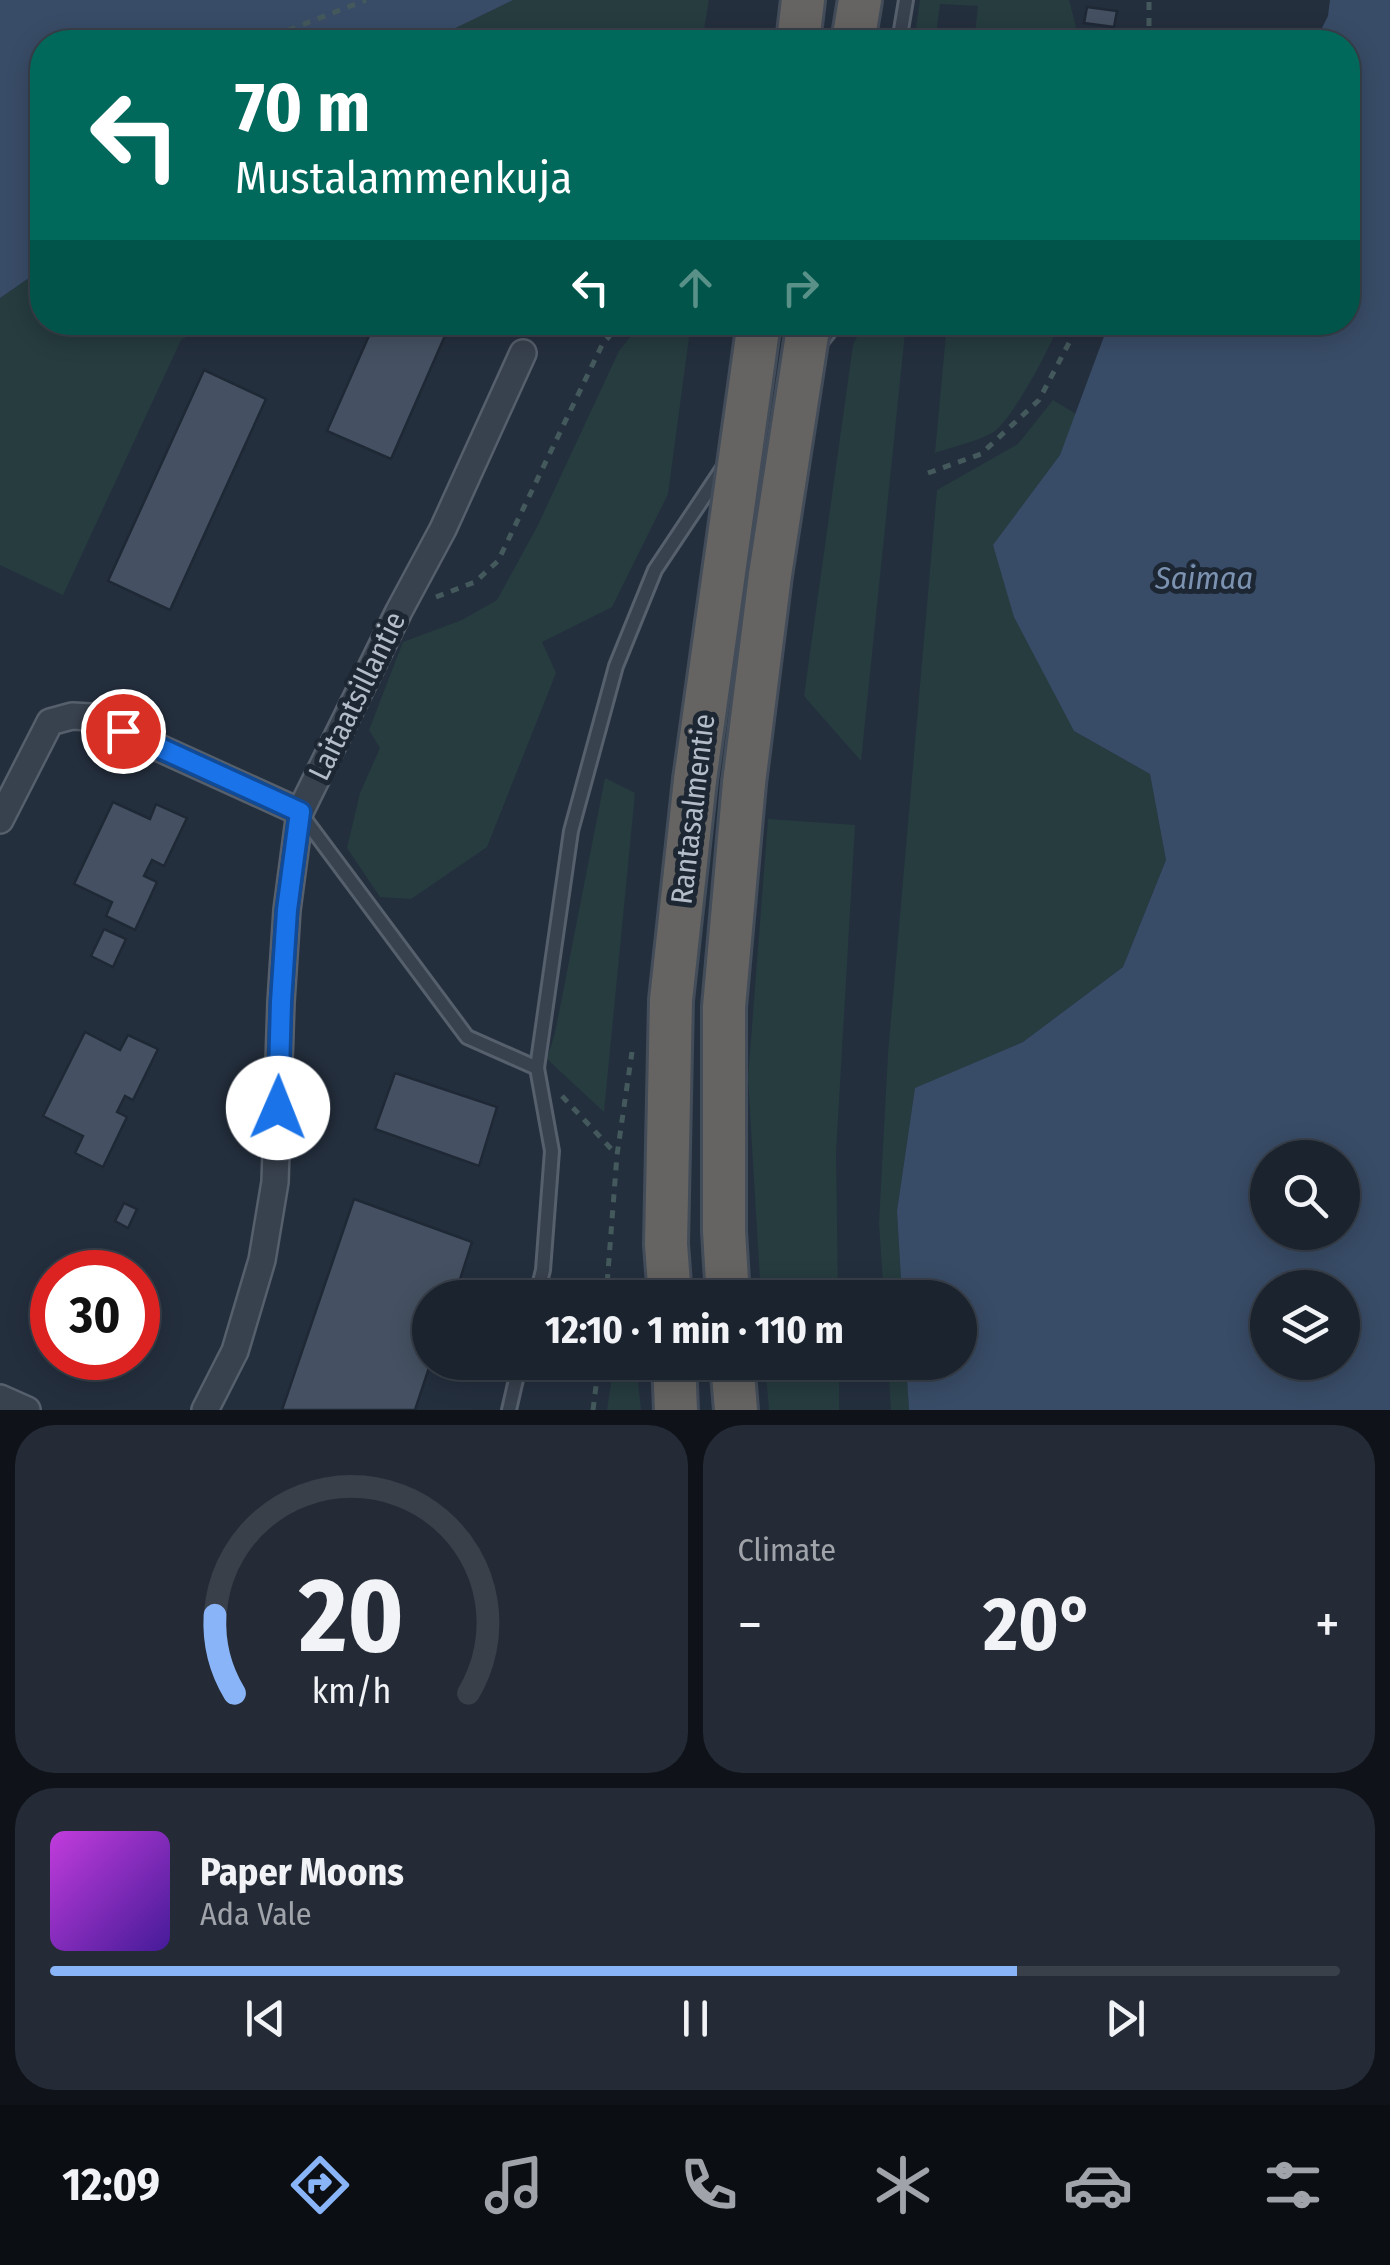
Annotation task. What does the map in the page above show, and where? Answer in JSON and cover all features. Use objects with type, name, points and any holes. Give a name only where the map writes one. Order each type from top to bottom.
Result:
[{"type":"highway","points":[[800,30],[804,0]]},
{"type":"highway","points":[[855,30],[860,0]]},
{"type":"highway","name":"Rantasalmentie","points":[[669,1280],[671,1000],[695,780],[756,335]]},
{"type":"highway","name":"Rantasalmentie","points":[[727,1280],[724,1007],[744,783],[770,574],[807,335]]},
{"type":"highway","points":[[675,1380],[676,1410]]},
{"type":"highway","points":[[734,1380],[736,1410]]},
{"type":"street","name":"Laitaatsillantie","points":[[205,1410],[235,1351],[262,1260],[275,1182],[287,910],[300,812],[443,529],[522,353]]},
{"type":"street","points":[[0,820],[50,722],[72,716],[91,717],[300,812]]},
{"type":"street","points":[[0,1398],[27,1410]]},
{"type":"lane","points":[[902,30],[906,0]]},
{"type":"lane","points":[[781,386],[826,335]]},
{"type":"lane","points":[[540,1280],[552,1151],[537,1068],[570,832],[616,666],[655,570],[759,415]]},
{"type":"lane","points":[[300,812],[467,1037],[537,1068]]},
{"type":"lane","points":[[509,1410],[516,1380]]},
{"type":"path","points":[[289,30],[366,0]]},
{"type":"path","points":[[1148,30],[1149,0]]},
{"type":"path","points":[[399,611],[475,582],[498,561],[610,335]]},
{"type":"path","points":[[928,473],[981,454],[1038,400],[1073,335]]},
{"type":"path","points":[[537,1068],[617,1155]]},
{"type":"path","points":[[593,1410],[597,1380]]},
{"type":"green space","points":[[513,0],[709,0],[704,30],[452,30]]},
{"type":"green space","points":[[920,0],[1069,0],[1077,30],[975,30],[978,6],[940,4],[937,30],[916,30]]},
{"type":"green space","points":[[30,277],[30,335],[190,335],[181,340],[63,595],[0,565],[0,298]]},
{"type":"green space","points":[[632,335],[689,335],[668,494],[612,607],[542,642],[556,673],[487,847],[411,899],[380,897],[347,848],[360,793],[380,748],[369,730],[403,642],[462,620],[497,600],[537,527],[619,351]]},
{"type":"green space","points":[[858,335],[905,335],[861,761],[804,696],[853,345]]},
{"type":"green space","points":[[946,335],[1054,335],[1031,380],[995,431],[935,453]]},
{"type":"green space","points":[[1053,400],[1076,414],[1060,455],[993,546],[1074,731],[1150,774],[1166,860],[1123,967],[1023,1042],[915,1089],[897,1211],[901,1280],[883,1280],[879,1223],[888,1054],[937,490],[1018,444]]},
{"type":"green space","points":[[605,778],[635,793],[604,1112],[547,1059]]},
{"type":"green space","points":[[768,819],[855,825],[836,1153],[838,1280],[760,1280],[748,1078]]},
{"type":"green space","points":[[611,1380],[638,1380],[641,1410],[607,1410]]},
{"type":"green space","points":[[766,1380],[839,1380],[839,1410],[769,1410]]},
{"type":"green space","points":[[889,1380],[907,1380],[909,1410],[891,1410]]},
{"type":"water","points":[[0,0],[513,0],[452,30],[30,30],[30,277],[0,298]]},
{"type":"water","name":"Saimaa","points":[[1330,0],[1390,0],[1390,1410],[909,1410],[907,1380],[977,1380],[977,1280],[901,1280],[897,1211],[915,1088],[1023,1042],[1123,967],[1166,860],[1150,774],[1074,731],[1014,617],[993,545],[1060,455],[1105,335],[1360,335],[1360,30],[1321,30]]},
{"type":"building","points":[[1087,7],[1117,11],[1114,27],[1084,23]]},
{"type":"building","points":[[369,335],[445,335],[391,459],[327,431]]},
{"type":"building","points":[[204,370],[266,399],[170,610],[108,581]]},
{"type":"building","points":[[113,802],[150,819],[156,804],[187,818],[164,866],[152,860],[144,876],[157,882],[135,930],[106,916],[112,902],[74,884]]},
{"type":"building","points":[[104,929],[126,939],[113,967],[91,956]]},
{"type":"building","points":[[85,1032],[120,1050],[128,1035],[158,1049],[133,1100],[125,1096],[117,1112],[127,1117],[103,1167],[75,1153],[83,1136],[43,1116]]},
{"type":"building","points":[[395,1073],[497,1107],[479,1166],[375,1129]]},
{"type":"building","points":[[354,1199],[472,1242],[460,1280],[412,1280],[412,1380],[425,1380],[415,1410],[282,1410]]},
{"type":"building","points":[[124,1203],[137,1209],[128,1228],[115,1221]]},
{"type":"route","points":[[123,731],[300,812],[287,910],[278,1108]]}]
